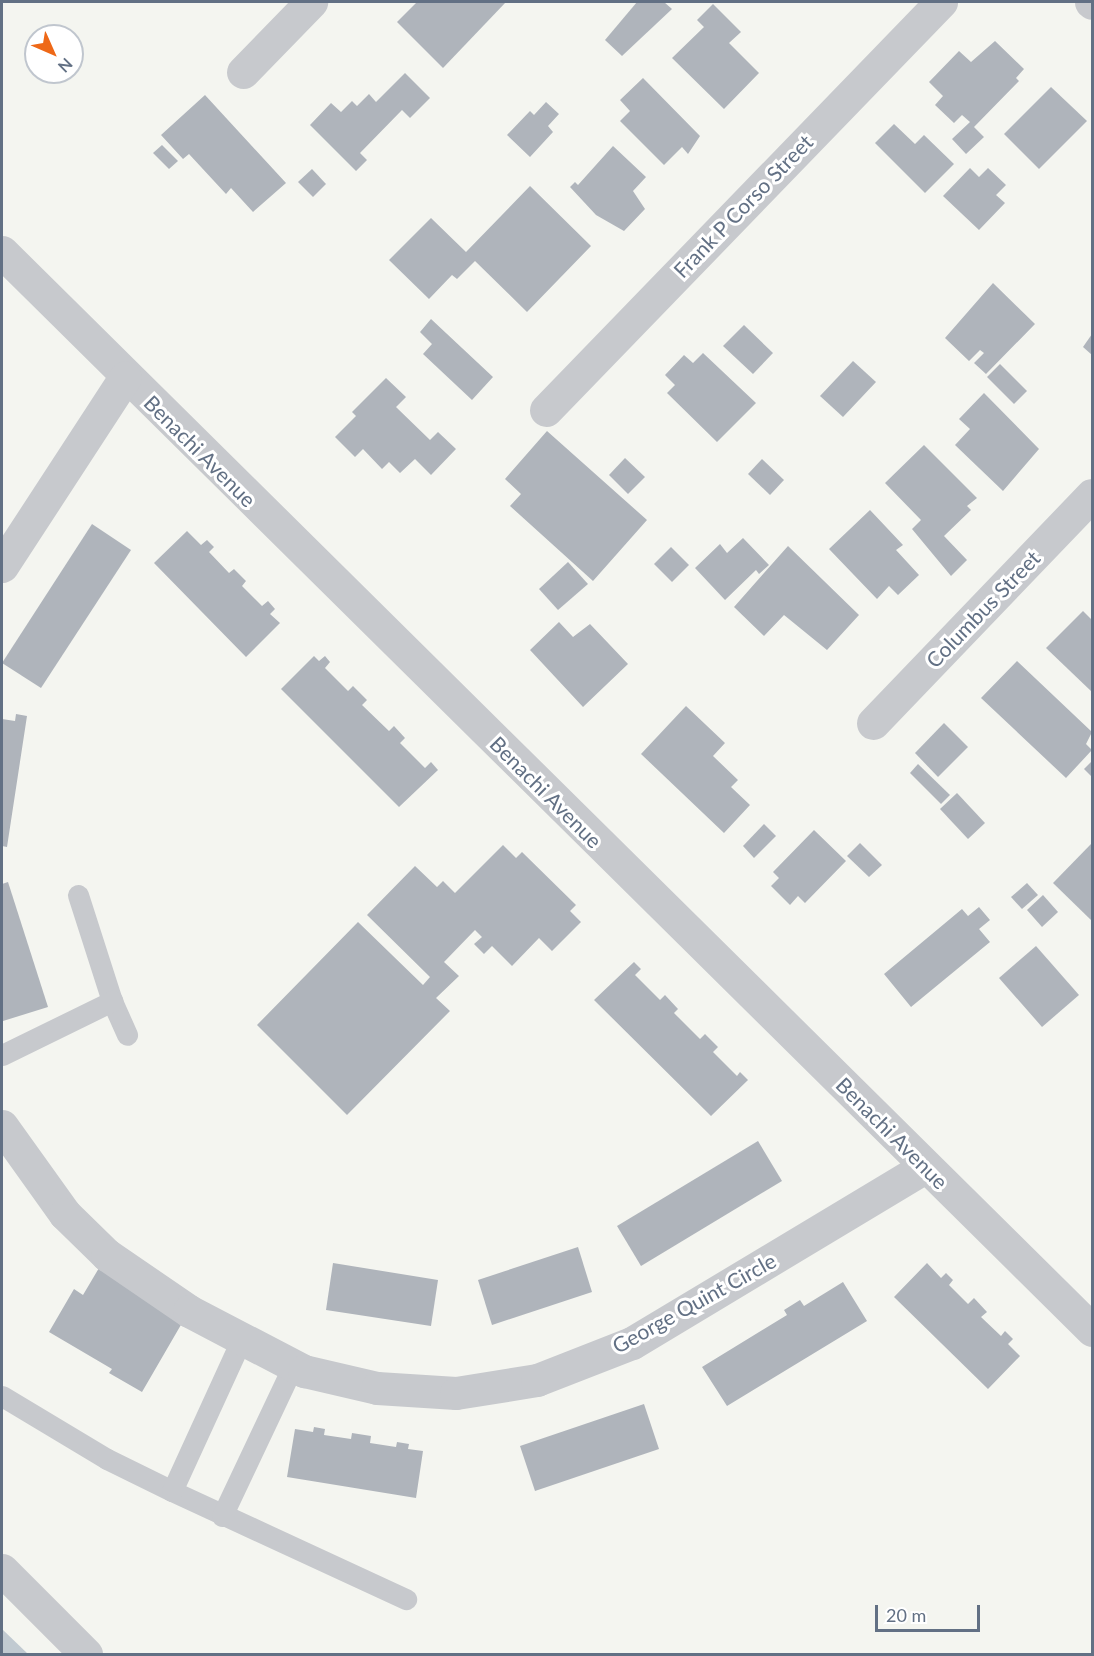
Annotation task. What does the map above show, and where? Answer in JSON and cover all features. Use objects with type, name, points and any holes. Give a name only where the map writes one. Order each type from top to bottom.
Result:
[{"type":"street","points":[[243,72],[311,2]]},
{"type":"street","name":"Frank P Corso Street","points":[[546,410],[941,2]]},
{"type":"street","name":"Benachi Avenue","points":[[2,252],[125,377],[1092,1330]]},
{"type":"street","points":[[2,566],[125,377]]},
{"type":"street","name":"Columbus Street","points":[[873,723],[1092,495]]},
{"type":"street","name":"George Quint Circle","points":[[2,1126],[65,1214],[106,1255],[240,1340],[293,1366],[304,1371],[388,1389],[456,1392],[537,1380],[632,1343],[926,1167]]},
{"type":"street","points":[[2,1570],[86,1654]]},
{"type":"lane","points":[[78,895],[112,1001],[127,1035]]},
{"type":"lane","points":[[2,1055],[112,1001]]},
{"type":"lane","points":[[172,1491],[240,1340]]},
{"type":"lane","points":[[222,1516],[293,1366]]},
{"type":"lane","points":[[2,1396],[107,1459],[222,1516],[406,1599]]},
{"type":"shaded area","points":[[2,1629],[28,1654],[2,1654]]},
{"type":"building","points":[[417,2],[506,2],[443,68],[397,22]]},
{"type":"building","points":[[637,2],[664,2],[672,9],[622,56],[605,40]]},
{"type":"building","points":[[713,4],[741,32],[729,43],[759,73],[724,109],[672,58],[704,27],[697,20]]},
{"type":"building","points":[[995,41],[1024,69],[1016,78],[1019,81],[974,127],[984,137],[966,154],[952,139],[970,122],[962,115],[954,123],[935,105],[943,96],[929,82],[959,51],[971,62]]},
{"type":"building","points":[[405,73],[430,98],[410,118],[402,110],[360,153],[367,160],[356,171],[310,125],[331,103],[341,112],[352,101],[357,106],[369,94],[376,102]]},
{"type":"building","points":[[643,78],[700,136],[688,154],[682,147],[664,165],[620,121],[630,111],[620,100]]},
{"type":"building","points":[[1051,87],[1087,121],[1039,169],[1004,134]]},
{"type":"building","points":[[205,95],[286,183],[253,212],[231,188],[226,194],[189,154],[183,159],[161,135]]},
{"type":"building","points":[[546,102],[559,114],[548,126],[553,132],[530,157],[507,135],[530,111],[534,115]]},
{"type":"building","points":[[894,124],[915,144],[924,135],[954,164],[925,193],[875,143]]},
{"type":"building","points":[[162,145],[178,161],[169,169],[153,153]]},
{"type":"building","points":[[613,146],[646,177],[633,191],[645,209],[624,231],[596,215],[570,187],[575,182],[578,185]]},
{"type":"building","points":[[970,168],[979,177],[988,168],[1006,185],[996,195],[1005,203],[979,230],[943,196]]},
{"type":"building","points":[[312,169],[326,184],[313,197],[298,182]]},
{"type":"building","points":[[530,186],[591,246],[527,312],[475,261],[457,279],[452,275],[429,299],[389,260],[431,218],[466,252]]},
{"type":"building","points":[[993,283],[1035,324],[986,374],[974,363],[984,353],[980,350],[969,361],[945,338]]},
{"type":"building","points":[[431,319],[493,377],[472,400],[423,354],[432,344],[420,332]]},
{"type":"building","points":[[744,325],[773,353],[753,374],[723,346]]},
{"type":"building","points":[[1092,334],[1092,355],[1083,347]]},
{"type":"building","points":[[703,353],[756,403],[717,442],[667,393],[675,385],[665,375],[684,355],[693,363]]},
{"type":"building","points":[[853,361],[876,382],[843,417],[820,396]]},
{"type":"building","points":[[1000,364],[1027,391],[1014,404],[987,377]]},
{"type":"building","points":[[386,378],[406,397],[396,407],[430,440],[438,432],[456,449],[431,475],[415,459],[400,473],[389,462],[382,469],[363,449],[355,457],[335,437],[356,416],[352,412]]},
{"type":"building","points":[[984,393],[1039,449],[1003,491],[955,445],[970,429],[959,419]]},
{"type":"building","points":[[547,431],[647,520],[593,581],[510,506],[521,494],[505,479]]},
{"type":"building","points":[[924,445],[977,498],[967,506],[971,510],[944,536],[967,560],[951,576],[912,529],[921,520],[885,483]]},
{"type":"building","points":[[625,458],[645,477],[628,494],[609,475]]},
{"type":"building","points":[[762,459],[784,480],[770,495],[748,474]]},
{"type":"building","points":[[870,510],[903,545],[896,550],[919,575],[898,595],[889,586],[877,599],[829,549]]},
{"type":"building","points":[[92,524],[131,550],[41,688],[2,663]]},
{"type":"building","points":[[187,531],[201,545],[207,540],[214,547],[209,552],[229,573],[234,569],[246,581],[242,586],[262,606],[268,601],[275,609],[270,614],[280,623],[246,657],[154,563]]},
{"type":"building","points":[[743,538],[769,565],[759,574],[756,570],[725,600],[695,568],[720,544],[727,553]]},
{"type":"building","points":[[788,546],[859,615],[827,650],[784,615],[764,636],[734,607]]},
{"type":"building","points":[[671,547],[689,565],[672,582],[654,564]]},
{"type":"building","points":[[568,562],[588,584],[558,610],[539,589]]},
{"type":"building","points":[[1083,611],[1092,620],[1092,692],[1046,648]]},
{"type":"building","points":[[559,622],[573,637],[590,624],[628,664],[583,707],[530,650]]},
{"type":"building","points":[[314,656],[319,661],[325,656],[330,662],[325,668],[348,691],[353,686],[367,700],[362,705],[389,731],[394,726],[405,738],[400,743],[425,768],[431,762],[438,770],[399,807],[281,689]]},
{"type":"building","points":[[1017,661],[1092,732],[1086,744],[1092,750],[1066,778],[981,698]]},
{"type":"building","points":[[686,706],[725,743],[713,756],[738,780],[731,787],[750,805],[724,833],[641,754]]},
{"type":"building","points":[[16,714],[27,716],[7,847],[2,846],[2,719],[15,721]]},
{"type":"building","points":[[944,723],[968,747],[938,777],[915,753]]},
{"type":"building","points":[[1092,761],[1092,777],[1084,769]]},
{"type":"building","points":[[918,764],[950,795],[941,804],[910,773]]},
{"type":"building","points":[[957,793],[985,823],[968,839],[940,809]]},
{"type":"building","points":[[764,824],[776,836],[754,858],[743,846]]},
{"type":"building","points":[[814,830],[846,861],[805,903],[798,896],[790,905],[771,886],[779,878],[773,872]]},
{"type":"building","points":[[860,843],[882,865],[869,877],[847,856]]},
{"type":"building","points":[[503,845],[516,858],[522,852],[576,905],[570,911],[581,922],[552,951],[539,938],[512,966],[492,946],[484,954],[474,944],[482,937],[475,930],[444,962],[459,976],[436,998],[450,1011],[347,1115],[257,1025],[358,922],[423,985],[430,977],[367,915],[415,866],[437,887],[443,881],[455,893]]},
{"type":"building","points":[[1092,845],[1092,921],[1053,883]]},
{"type":"building","points":[[8,882],[48,1007],[3,1021],[2,884]]},
{"type":"building","points":[[1027,883],[1038,895],[1022,909],[1011,897]]},
{"type":"building","points":[[1043,895],[1058,912],[1042,927],[1027,910]]},
{"type":"building","points":[[979,907],[990,920],[979,929],[990,942],[911,1007],[884,974],[962,909],[968,916]]},
{"type":"building","points":[[1036,946],[1079,995],[1042,1027],[999,978]]},
{"type":"building","points":[[634,962],[641,969],[635,975],[660,1000],[665,995],[678,1009],[674,1013],[700,1039],[705,1034],[718,1047],[713,1052],[737,1076],[740,1072],[748,1080],[711,1116],[594,1000]]},
{"type":"building","points":[[758,1141],[782,1181],[641,1266],[617,1226]]},
{"type":"building","points":[[112,1246],[189,1311],[142,1392],[109,1373],[112,1369],[49,1332],[74,1289],[83,1295]]},
{"type":"building","points":[[578,1247],[592,1292],[492,1325],[478,1280]]},
{"type":"building","points":[[333,1263],[438,1280],[431,1326],[326,1310]]},
{"type":"building","points":[[927,1263],[941,1278],[946,1273],[953,1280],[949,1285],[968,1304],[974,1298],[987,1312],[981,1317],[1001,1336],[1005,1331],[1013,1339],[1008,1344],[1020,1356],[988,1389],[894,1297]]},
{"type":"building","points":[[843,1282],[867,1321],[727,1406],[702,1367],[787,1315],[784,1310],[800,1300],[804,1306]]},
{"type":"building","points":[[644,1404],[659,1449],[535,1491],[520,1446]]},
{"type":"building","points":[[314,1427],[325,1429],[324,1435],[351,1439],[352,1433],[371,1436],[370,1443],[396,1447],[397,1442],[409,1444],[408,1449],[423,1451],[416,1498],[287,1477],[295,1429],[313,1432]]}]
